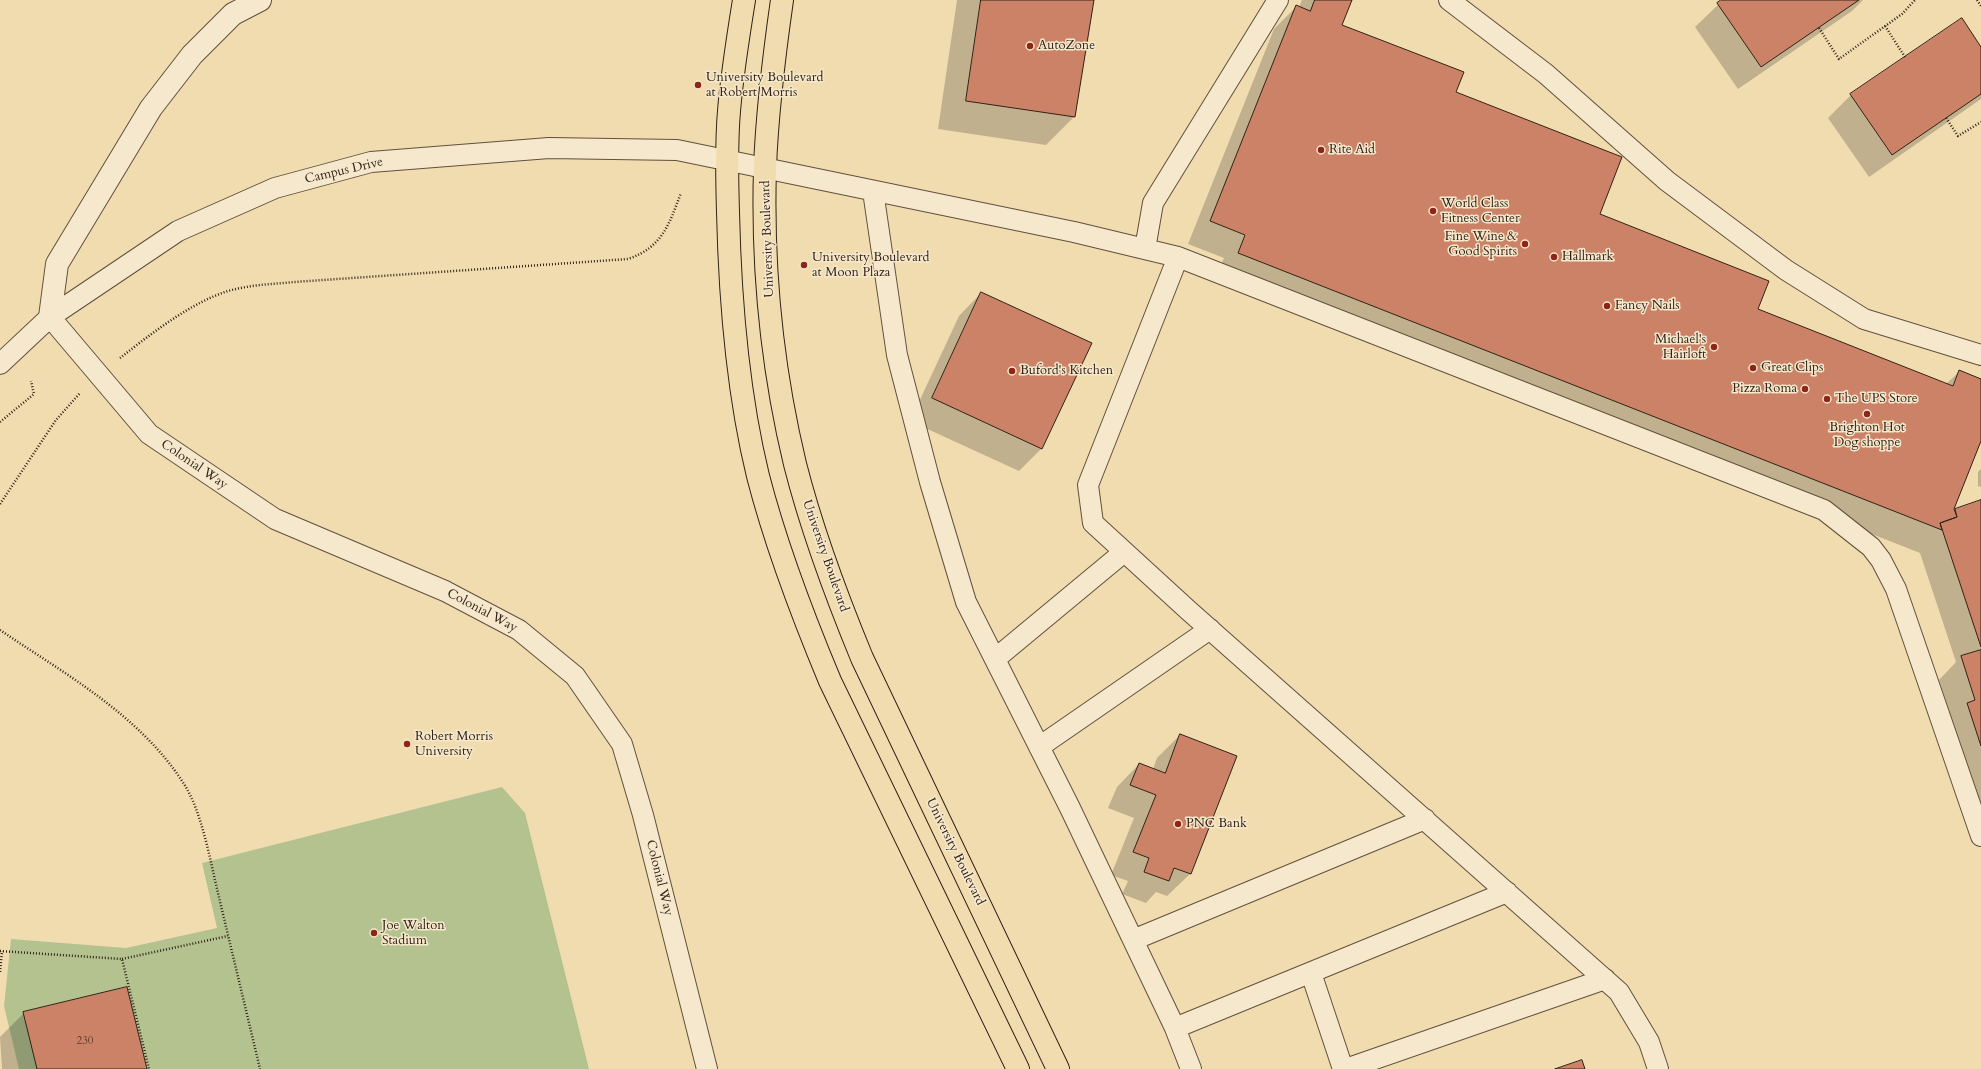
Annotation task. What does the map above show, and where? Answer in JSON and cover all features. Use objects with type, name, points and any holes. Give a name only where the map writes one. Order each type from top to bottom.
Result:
[{"type":"main road","points":[[744,0],[735,52],[729,113],[727,160],[729,265],[735,339],[745,413],[758,476],[780,550],[804,618],[833,687],[1018,1069]]},
{"type":"main road","name":"University Boulevard","points":[[782,0],[771,82],[765,168],[766,249],[772,327],[781,396],[795,463],[815,535],[835,594],[862,658],[1058,1069]]},
{"type":"street","points":[[50,317],[57,264],[151,108],[192,54],[233,14],[260,0]]},
{"type":"lane","points":[[1145,249],[1153,203],[1278,0]]},
{"type":"lane","points":[[1449,0],[1546,74],[1667,181],[1786,270],[1864,319],[1981,355]]},
{"type":"lane","name":"Campus Drive","points":[[0,364],[50,317],[178,231],[275,188],[371,162],[549,148],[677,150],[1074,232],[1178,257],[1824,510],[1871,547],[1881,560],[1896,589],[1981,836]]},
{"type":"lane","points":[[873,191],[899,363],[930,482],[966,602],[1039,747],[1133,940],[1175,1028],[1191,1069]]},
{"type":"lane","points":[[1178,257],[1088,485],[1093,523],[1210,629],[1619,992],[1649,1042],[1658,1069]]},
{"type":"lane","name":"Colonial Way","points":[[50,317],[149,434],[275,519],[445,591],[519,630],[575,676],[622,744],[644,815],[707,1069]]},
{"type":"lane","points":[[994,659],[1124,552]]},
{"type":"lane","points":[[1039,747],[1210,629]]},
{"type":"lane","points":[[1133,940],[1425,819]]},
{"type":"lane","points":[[1175,1028],[1507,892]]},
{"type":"lane","points":[[1311,973],[1343,1069]]},
{"type":"lane","points":[[1346,1069],[1605,979]]},
{"type":"path","points":[[1819,28],[1839,58],[1902,14],[1915,0]]},
{"type":"path","points":[[1977,0],[1981,6]]},
{"type":"path","points":[[1884,26],[1906,57]]},
{"type":"path","points":[[1946,118],[1958,136],[1981,122]]},
{"type":"path","points":[[0,504],[56,420],[72,401],[98,375],[140,342],[206,300],[245,287],[294,282],[628,259],[640,255],[652,248],[661,237],[668,226],[681,192]]},
{"type":"path","points":[[0,422],[34,394],[31,381]]},
{"type":"path","points":[[0,630],[104,700],[135,727],[165,759],[184,784],[195,808],[207,849],[260,1069]]},
{"type":"path","points":[[0,972],[1,951],[122,959],[228,936]]},
{"type":"path","points":[[122,959],[149,1069]]},
{"type":"green space","name":"Joe Walton Stadium","points":[[502,787],[525,813],[589,1069],[19,1069],[4,1006],[11,939],[126,948],[217,928],[202,863]]},
{"type":"building","name":"AutoZone","points":[[981,0],[1094,0],[1075,117],[966,101]]},
{"type":"building","points":[[1315,0],[1352,0],[1342,25],[1464,72],[1456,92],[1622,157],[1600,214],[1769,281],[1758,309],[1953,386],[1959,370],[1981,379],[1981,441],[1954,509],[1957,517],[1940,523],[1942,530],[1238,253],[1245,235],[1210,221],[1296,5],[1310,11]]},
{"type":"building","points":[[1721,0],[1859,0],[1761,67],[1717,3]]},
{"type":"building","points":[[1962,18],[1981,47],[1981,94],[1892,155],[1850,94]]},
{"type":"building","name":"Buford's Kitchen","points":[[981,292],[1092,343],[1042,449],[932,398]]},
{"type":"building","points":[[1981,500],[1981,647],[1940,523],[1957,517],[1955,509]]},
{"type":"building","points":[[1981,650],[1981,746],[1967,703],[1975,700],[1961,656]]},
{"type":"building","name":"PNC Bank","points":[[1180,734],[1237,756],[1191,874],[1174,868],[1169,881],[1144,872],[1149,858],[1133,852],[1156,795],[1130,785],[1139,763],[1165,773]]},
{"type":"building","points":[[127,987],[147,1069],[37,1069],[23,1012]]},
{"type":"building","points":[[1582,1060],[1585,1069],[1555,1069]]},
{"type":"place","name":"AutoZone","points":[[1030,46]]},
{"type":"place","name":"University Boulevard at Robert Morris","points":[[698,85]]},
{"type":"place","name":"Rite Aid","points":[[1321,150]]},
{"type":"place","name":"World Class Fitness Center","points":[[1433,211]]},
{"type":"place","name":"Fine Wine & Good Spirits","points":[[1525,244]]},
{"type":"place","name":"Hallmark","points":[[1554,257]]},
{"type":"place","name":"University Boulevard at Moon Plaza","points":[[804,265]]},
{"type":"place","name":"Fancy Nails","points":[[1607,306]]},
{"type":"place","name":"Michael's Hairloft","points":[[1714,347]]},
{"type":"place","name":"Great Clips","points":[[1753,368]]},
{"type":"place","name":"Buford's Kitchen","points":[[1012,371]]},
{"type":"place","name":"Pizza Roma","points":[[1805,389]]},
{"type":"place","name":"The UPS Store","points":[[1827,399]]},
{"type":"place","name":"Brighton Hot Dog shoppe","points":[[1867,414]]},
{"type":"place","name":"Robert Morris University","points":[[407,744]]},
{"type":"place","name":"PNC Bank","points":[[1178,824]]},
{"type":"place","name":"Joe Walton Stadium","points":[[374,933]]}]
